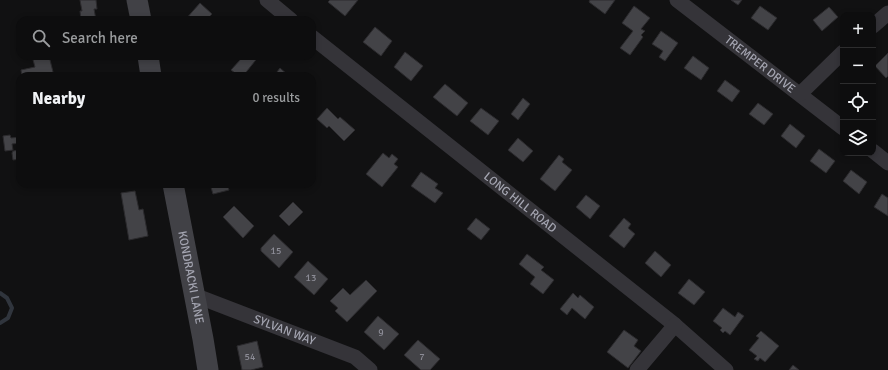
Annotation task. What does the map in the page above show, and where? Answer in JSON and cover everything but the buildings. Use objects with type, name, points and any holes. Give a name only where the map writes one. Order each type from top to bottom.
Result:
[{"type":"main road","points":[[137,0],[140,16]]},
{"type":"main road","points":[[149,60],[151,72]]},
{"type":"main road","name":"KONDRACKI LANE","points":[[173,188],[208,370]]},
{"type":"street","points":[[267,0],[286,16]]},
{"type":"street","name":"TREMPER DRIVE","points":[[677,0],[840,126]]},
{"type":"street","points":[[876,23],[888,13]]},
{"type":"street","name":"LONG HILL ROAD","points":[[316,40],[675,325],[726,370]]},
{"type":"street","points":[[800,94],[840,55]]},
{"type":"street","points":[[876,153],[888,163]]},
{"type":"street","name":"SYLVAN WAY","points":[[194,295],[355,356],[370,370]]},
{"type":"street","points":[[637,370],[675,325]]},
{"type":"waterway","points":[[0,293],[7,298],[12,308],[8,318],[0,323]]}]
